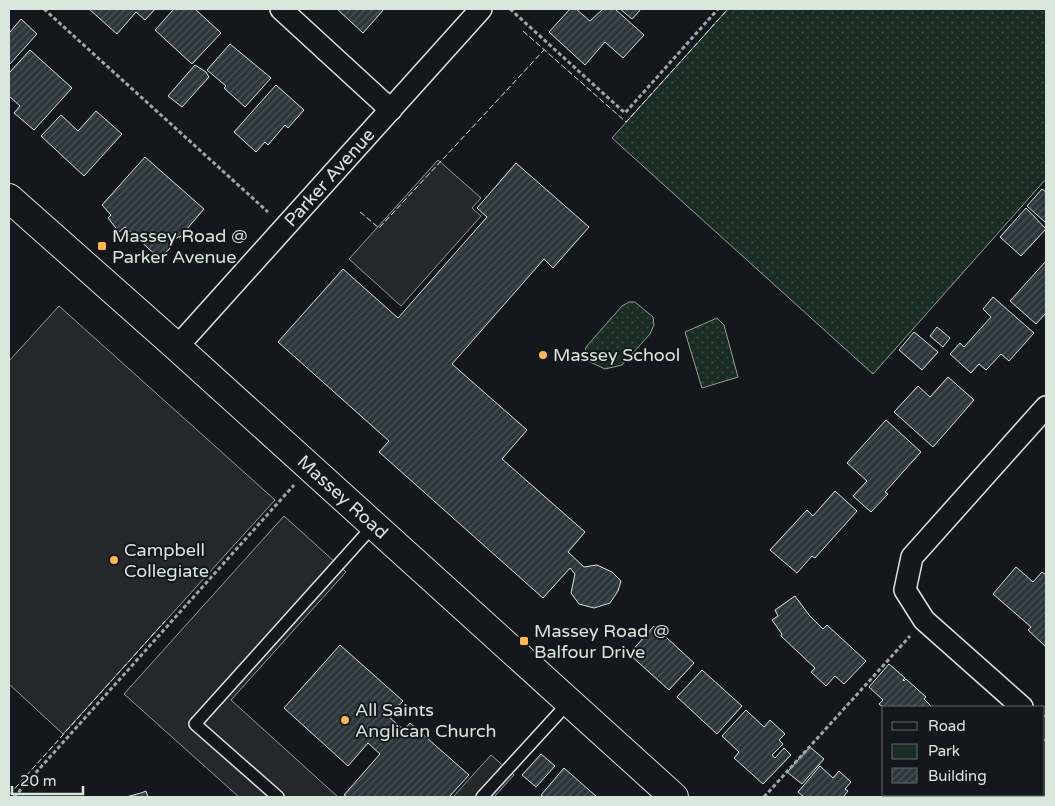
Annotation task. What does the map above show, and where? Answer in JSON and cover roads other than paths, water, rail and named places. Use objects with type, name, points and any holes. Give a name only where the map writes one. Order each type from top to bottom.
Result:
[{"type":"street","points":[[281,9],[391,110]]},
{"type":"street","name":"Parker Avenue","points":[[176,347],[481,9]]},
{"type":"street","name":"Massey Road","points":[[9,198],[674,797]]},
{"type":"street","points":[[1021,706],[924,620],[905,590],[912,557],[1046,408]]},
{"type":"lane","points":[[278,797],[195,724],[374,525]]},
{"type":"lane","points":[[482,797],[569,702]]},
{"type":"place","name":"Massey Road @ Parker Avenue","points":[[102,246]]},
{"type":"place","name":"Massey School","points":[[543,355]]},
{"type":"place","name":"Campbell Collegiate","points":[[114,560]]},
{"type":"place","name":"Massey Road @ Balfour Drive","points":[[524,641]]},
{"type":"place","name":"All Saints Anglican Church","points":[[345,720]]}]
